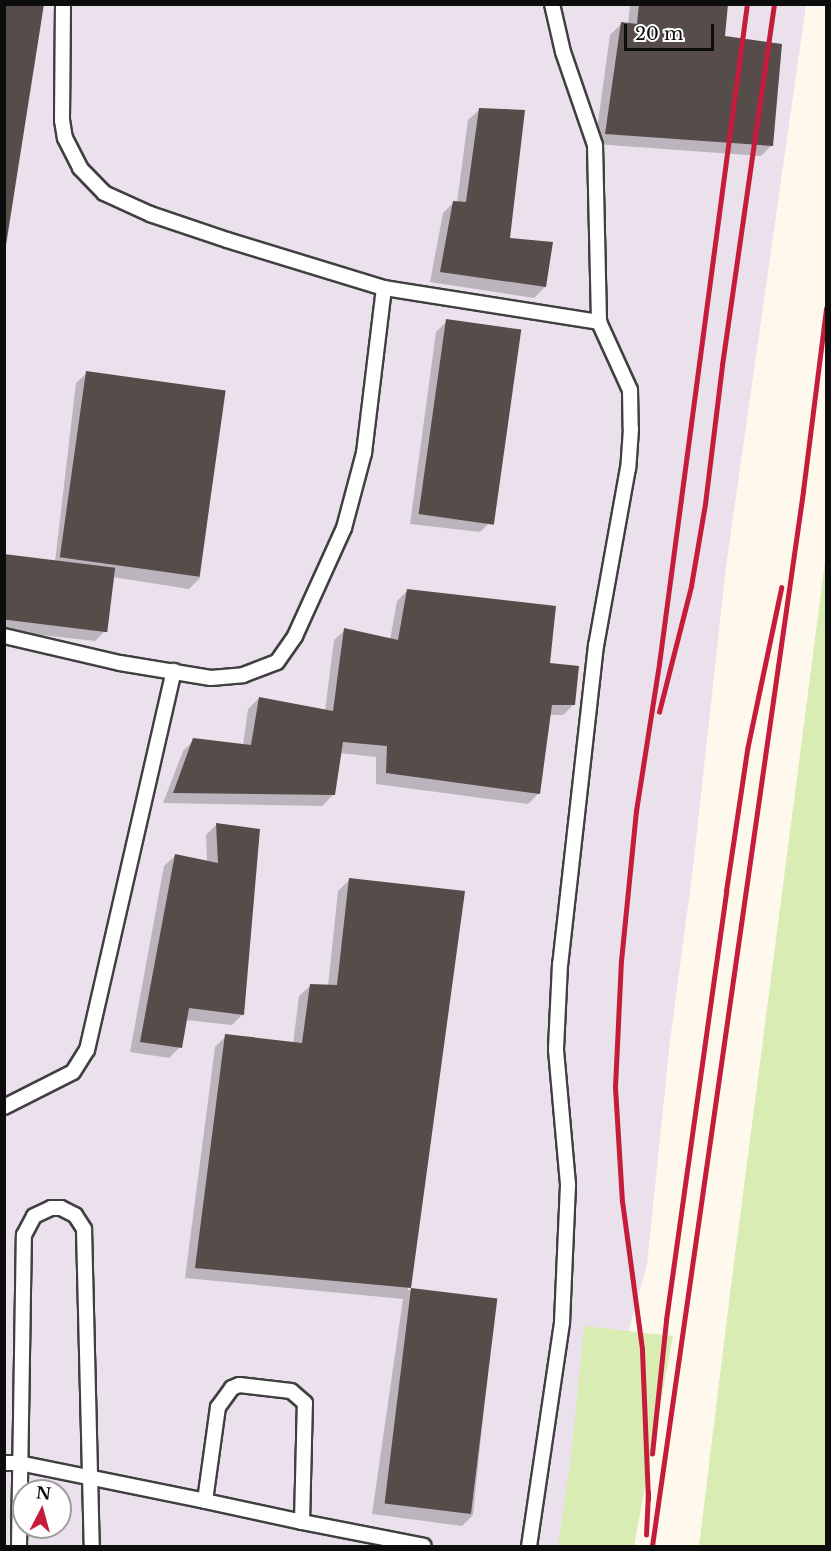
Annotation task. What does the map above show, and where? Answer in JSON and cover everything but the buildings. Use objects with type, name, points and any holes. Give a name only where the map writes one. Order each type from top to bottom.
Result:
[{"type":"lane","points":[[63,4],[62,120],[66,138],[80,168],[104,192],[150,214],[384,288],[599,322]]},
{"type":"lane","points":[[529,1546],[562,1323],[568,1185],[556,1050],[560,964],[596,645],[628,468],[631,429],[630,390],[599,322],[595,145],[563,52],[552,4]]},
{"type":"lane","points":[[4,636],[120,663],[211,678],[243,675],[277,662],[296,636],[344,528],[364,453],[384,288]]},
{"type":"lane","points":[[4,1107],[73,1072],[87,1050],[174,671]]},
{"type":"lane","points":[[19,1546],[24,1235],[34,1216],[51,1208],[61,1208],[75,1215],[84,1229],[92,1546]]},
{"type":"lane","points":[[205,1501],[218,1407],[226,1393],[239,1385],[291,1391],[303,1399],[307,1409],[302,1522]]},
{"type":"lane","points":[[4,1463],[19,1463],[424,1546]]},
{"type":"shaded area","points":[[5,5],[806,5],[726,567],[693,868],[670,1041],[647,1265],[592,1461],[583,1546],[5,1546]]},
{"type":"green space","points":[[826,554],[826,1546],[699,1546],[731,1286]]},
{"type":"green space","points":[[584,1326],[673,1336],[634,1546],[558,1546],[571,1457]]},
{"type":"railway","points":[[648,1500],[642,1349],[622,1202],[615,1087],[621,961],[636,811],[659,664],[747,4]]},
{"type":"railway","points":[[659,712],[691,586],[705,504],[722,365],[774,4]]},
{"type":"railway","points":[[652,1546],[803,491],[826,308]]},
{"type":"railway","points":[[652,1454],[666,1320],[747,750],[781,588]]},
{"type":"railway","points":[[646,1535],[648,1493]]}]
